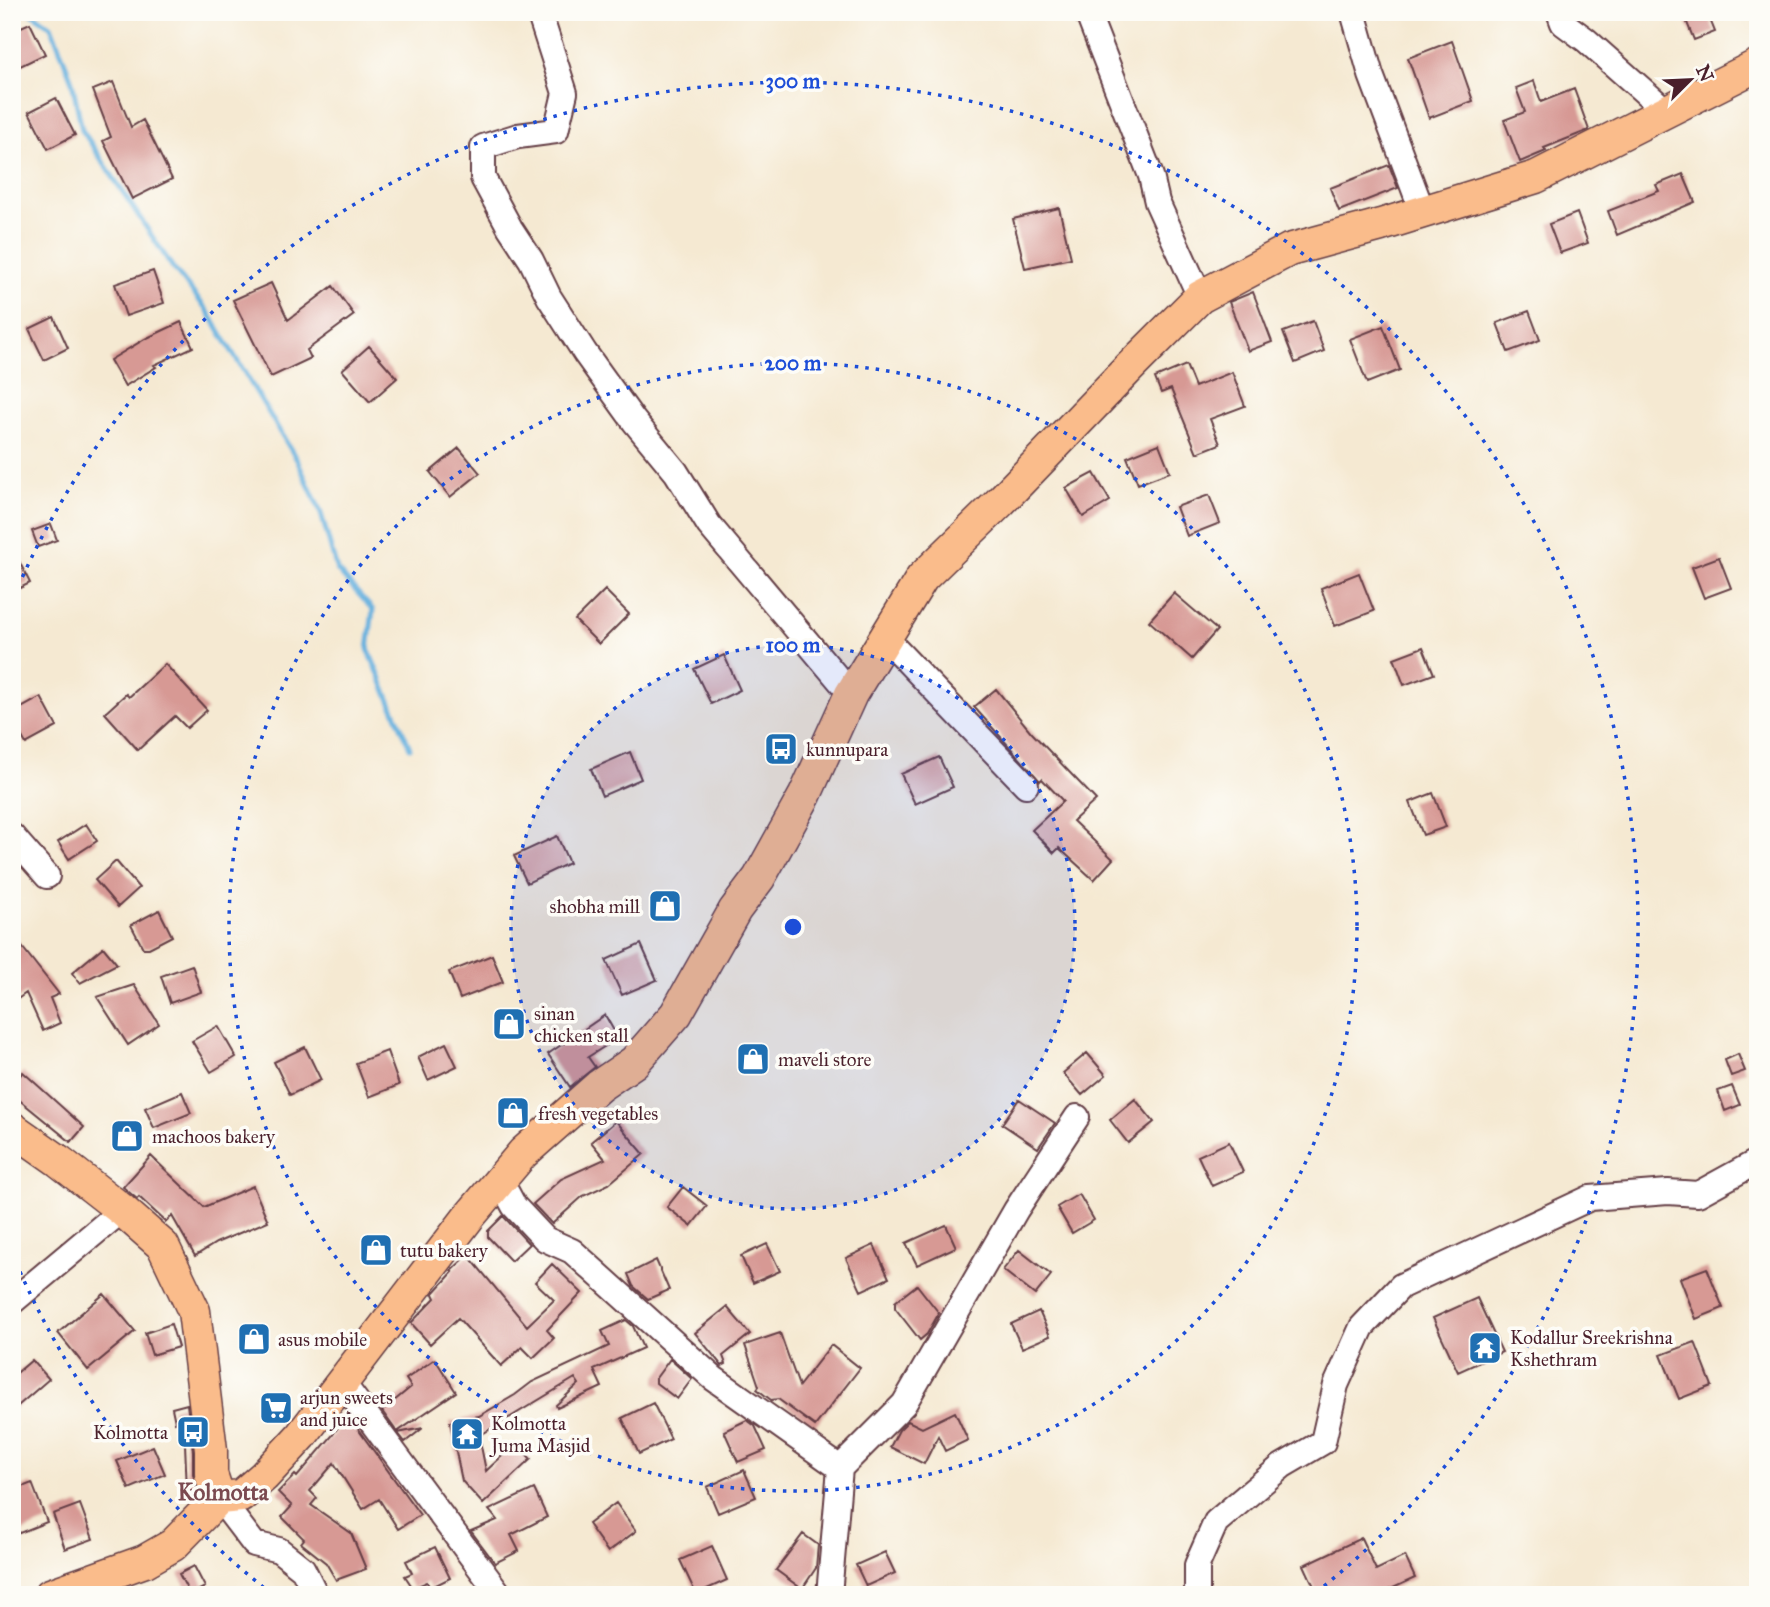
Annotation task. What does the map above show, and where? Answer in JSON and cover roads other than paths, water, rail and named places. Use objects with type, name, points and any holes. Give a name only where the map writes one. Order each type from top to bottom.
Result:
[{"type":"main road","points":[[50,1595],[145,1561],[173,1545],[219,1498],[241,1496],[264,1476],[300,1437],[523,1153],[599,1086],[634,1062],[676,1014],[735,911],[759,878],[805,795],[851,694],[922,578],[1200,297],[1289,250],[1536,177],[1758,65]]},
{"type":"main road","points":[[12,1128],[122,1210],[163,1246],[194,1311],[211,1450],[211,1474],[219,1498]]},
{"type":"street","points":[[539,12],[565,93],[556,131],[518,136],[483,147],[483,178],[548,297],[634,421],[676,472],[709,525],[851,694]]},
{"type":"street","points":[[1087,12],[1151,176],[1157,202],[1200,297]]},
{"type":"street","points":[[1353,12],[1371,75],[1423,212]]},
{"type":"street","points":[[1559,12],[1563,23],[1666,111]]},
{"type":"street","points":[[885,638],[1026,785]]},
{"type":"street","points":[[12,836],[47,876]]},
{"type":"street","points":[[829,1595],[839,1468],[904,1404],[1016,1210],[1077,1117]]},
{"type":"street","points":[[1197,1595],[1197,1565],[1216,1522],[1282,1465],[1323,1442],[1336,1385],[1362,1327],[1401,1286],[1590,1198],[1668,1192],[1698,1194],[1758,1161]]},
{"type":"street","points":[[500,1180],[514,1206],[545,1239],[572,1251],[713,1378],[839,1468]]},
{"type":"street","points":[[12,1302],[122,1210]]},
{"type":"street","points":[[342,1382],[500,1595]]},
{"type":"street","points":[[219,1498],[254,1544],[279,1550],[303,1569],[316,1595]]},
{"type":"waterway","points":[[30,12],[51,26],[72,81],[82,130],[173,268],[207,310],[297,460],[320,510],[337,570],[373,610],[368,649],[410,748]]},
{"type":"place","name":"kunnupara","points":[[781,749]]},
{"type":"place","name":"shobha mill","points":[[665,906]]},
{"type":"place","name":"sinan chicken stall","points":[[509,1024]]},
{"type":"place","name":"maveli store","points":[[753,1059]]},
{"type":"place","name":"fresh vegetables","points":[[513,1113]]},
{"type":"place","name":"machoos bakery","points":[[127,1136]]},
{"type":"place","name":"tutu bakery","points":[[376,1250]]},
{"type":"place","name":"asus mobile","points":[[254,1339]]},
{"type":"place","name":"Kodallur Sreekrishna Kshethram","points":[[1485,1348]]},
{"type":"place","name":"arjun sweets and juice","points":[[276,1408]]},
{"type":"place","name":"Kolmotta","points":[[193,1432]]},
{"type":"place","name":"Kolmotta Juma Masjid","points":[[467,1434]]},
{"type":"district","name":"Kolmotta","points":[[223,1492]]}]
